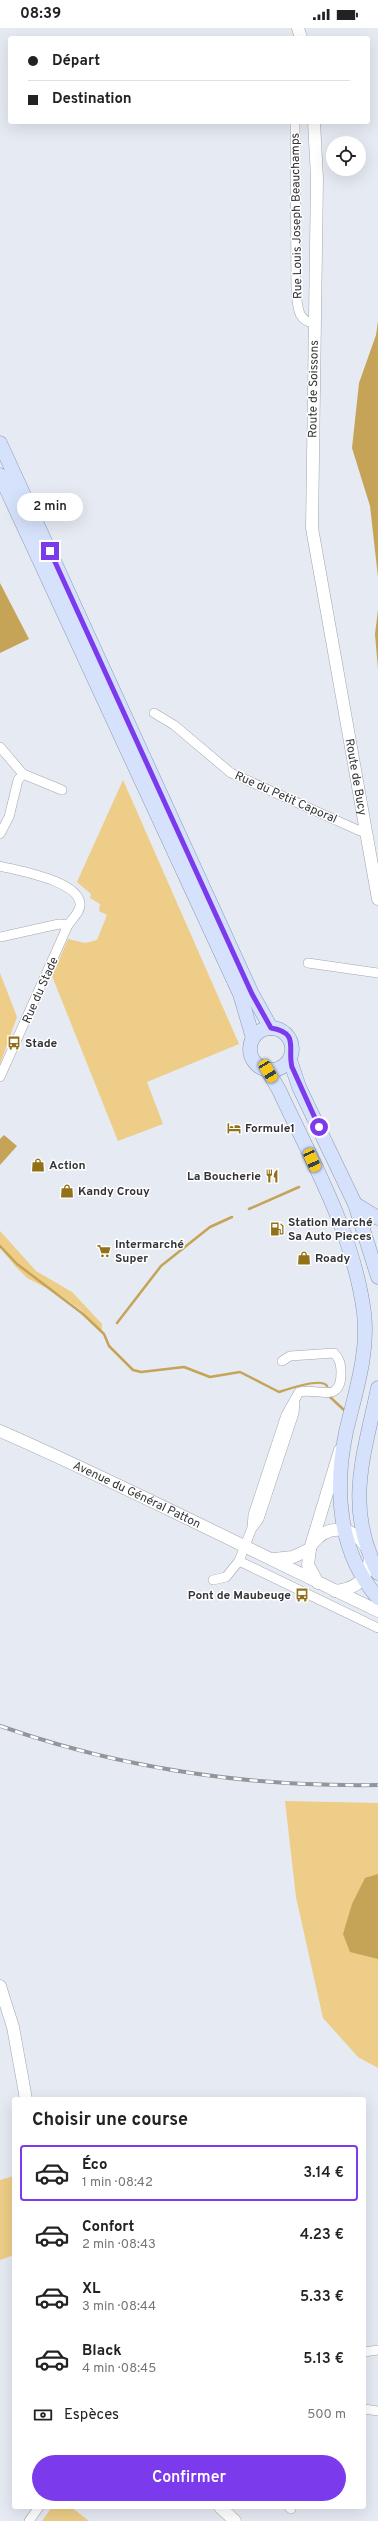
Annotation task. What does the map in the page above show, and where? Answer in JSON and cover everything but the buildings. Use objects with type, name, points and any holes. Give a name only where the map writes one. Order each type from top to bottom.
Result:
[{"type":"main road","name":"Route de Soissons","points":[[314,124],[317,178],[312,528],[334,655]]},
{"type":"main road","points":[[0,443],[252,994],[271,1028]]},
{"type":"main road","points":[[0,475],[240,994],[253,1038]]},
{"type":"main road","name":"Route de Bucy","points":[[334,655],[378,899]]},
{"type":"main road","points":[[378,1273],[355,1204],[299,1087],[290,1060],[292,1045],[290,1038],[279,1029],[271,1028],[257,1032],[253,1038],[250,1052],[252,1059],[256,1065],[268,1071],[279,1090],[343,1231],[357,1275],[365,1333],[360,1372],[346,1432],[340,1468],[344,1529],[352,1556],[364,1578],[378,1598]]},
{"type":"main road","points":[[268,1071],[281,1069],[290,1060]]},
{"type":"main road","points":[[355,1204],[378,1218]]},
{"type":"main road","points":[[335,1591],[352,1588],[364,1578],[369,1566],[360,1501],[360,1471],[378,1388]]},
{"type":"main road","name":"Avenue du Général Patton","points":[[0,1431],[274,1559],[319,1584],[378,1611]]},
{"type":"main road","points":[[319,1584],[311,1573],[308,1565],[311,1546],[329,1479],[346,1432]]},
{"type":"main road","points":[[274,1559],[293,1557],[311,1546],[325,1532],[344,1529],[360,1538],[378,1573]]},
{"type":"main road","points":[[0,1986],[13,2027],[26,2097]]},
{"type":"main road","points":[[222,2509],[235,2521]]},
{"type":"street","name":"Rue Louis Joseph Beauchamps","points":[[295,124],[296,292],[300,317],[303,320],[314,323]]},
{"type":"street","name":"Rue du Petit Caporal","points":[[154,713],[174,725],[231,773],[360,831],[365,830]]},
{"type":"street","points":[[0,746],[23,774],[62,790]]},
{"type":"street","points":[[0,834],[9,817],[18,780],[23,774]]},
{"type":"street","name":"Rue du Stade","points":[[0,866],[60,884],[75,892],[80,904],[80,910],[68,925],[0,1077]]},
{"type":"street","points":[[0,937],[59,924],[68,925]]},
{"type":"street","points":[[308,963],[378,973]]},
{"type":"street","points":[[213,1580],[226,1577],[234,1570],[252,1528],[259,1519],[294,1413],[295,1402],[299,1392],[329,1393],[336,1390],[340,1385],[340,1363],[334,1353],[290,1356],[282,1361]]},
{"type":"street","points":[[239,1561],[378,1628]]},
{"type":"street","points":[[366,2352],[378,2350]]},
{"type":"street","points":[[366,2409],[378,2411]]},
{"type":"street","points":[[29,2521],[38,2509]]},
{"type":"shaded area","points":[[378,321],[378,577],[370,506],[352,448],[359,383],[376,335]]},
{"type":"shaded area","points":[[0,583],[29,639],[0,653]]},
{"type":"shaded area","points":[[378,610],[378,669],[375,634]]},
{"type":"shaded area","points":[[123,780],[239,1044],[147,1082],[163,1124],[118,1141],[52,976],[68,939],[85,943],[97,940],[107,915],[99,911],[100,904],[90,898],[91,894],[77,882]]},
{"type":"shaded area","points":[[0,973],[17,1017],[0,1064]]},
{"type":"shaded area","points":[[4,1135],[17,1146],[0,1165],[0,1139]]},
{"type":"shaded area","points":[[0,1231],[36,1271],[72,1292],[102,1324],[102,1329],[100,1330],[81,1310],[60,1295],[27,1278],[0,1248]]},
{"type":"shaded area","points":[[285,1801],[378,1803],[378,2068],[358,2057],[323,2018],[296,1897]]},
{"type":"shaded area","points":[[378,1874],[378,1959],[350,1952],[343,1934],[352,1904],[365,1878]]},
{"type":"shaded area","points":[[12,2177],[12,2256],[0,2260],[0,2180]]},
{"type":"shaded area","points":[[51,2509],[74,2509],[89,2521],[42,2521]]},
{"type":"waterway","points":[[249,1209],[299,1187]]},
{"type":"waterway","points":[[117,1323],[161,1266],[210,1227],[232,1217]]},
{"type":"waterway","points":[[0,1246],[17,1264],[83,1314],[104,1334],[109,1346],[133,1370],[141,1372],[184,1367],[210,1377],[240,1372],[279,1392],[312,1383],[319,1383],[327,1386]]},
{"type":"waterway","points":[[330,1397],[344,1410]]},
{"type":"railway","points":[[0,1726],[92,1754],[186,1772],[234,1779],[282,1783],[378,1785]]},
{"type":"place","name":"Stade","points":[[14,1043]]},
{"type":"place","name":"Formule1","points":[[234,1128]]},
{"type":"place","name":"Action","points":[[38,1165]]},
{"type":"place","name":"La Boucherie","points":[[272,1176]]},
{"type":"place","name":"Kandy Crouy","points":[[67,1191]]},
{"type":"place","name":"Station Marché Sa Auto Pieces","points":[[277,1229]]},
{"type":"place","name":"Intermarché Super","points":[[104,1251]]},
{"type":"place","name":"Roady","points":[[304,1258]]},
{"type":"place","name":"Pont de Maubeuge","points":[[302,1595]]},
{"type":"route","points":[[50,551],[252,994],[271,1028],[279,1029],[290,1038],[292,1053],[290,1060],[292,1067],[299,1087],[319,1127]]}]
